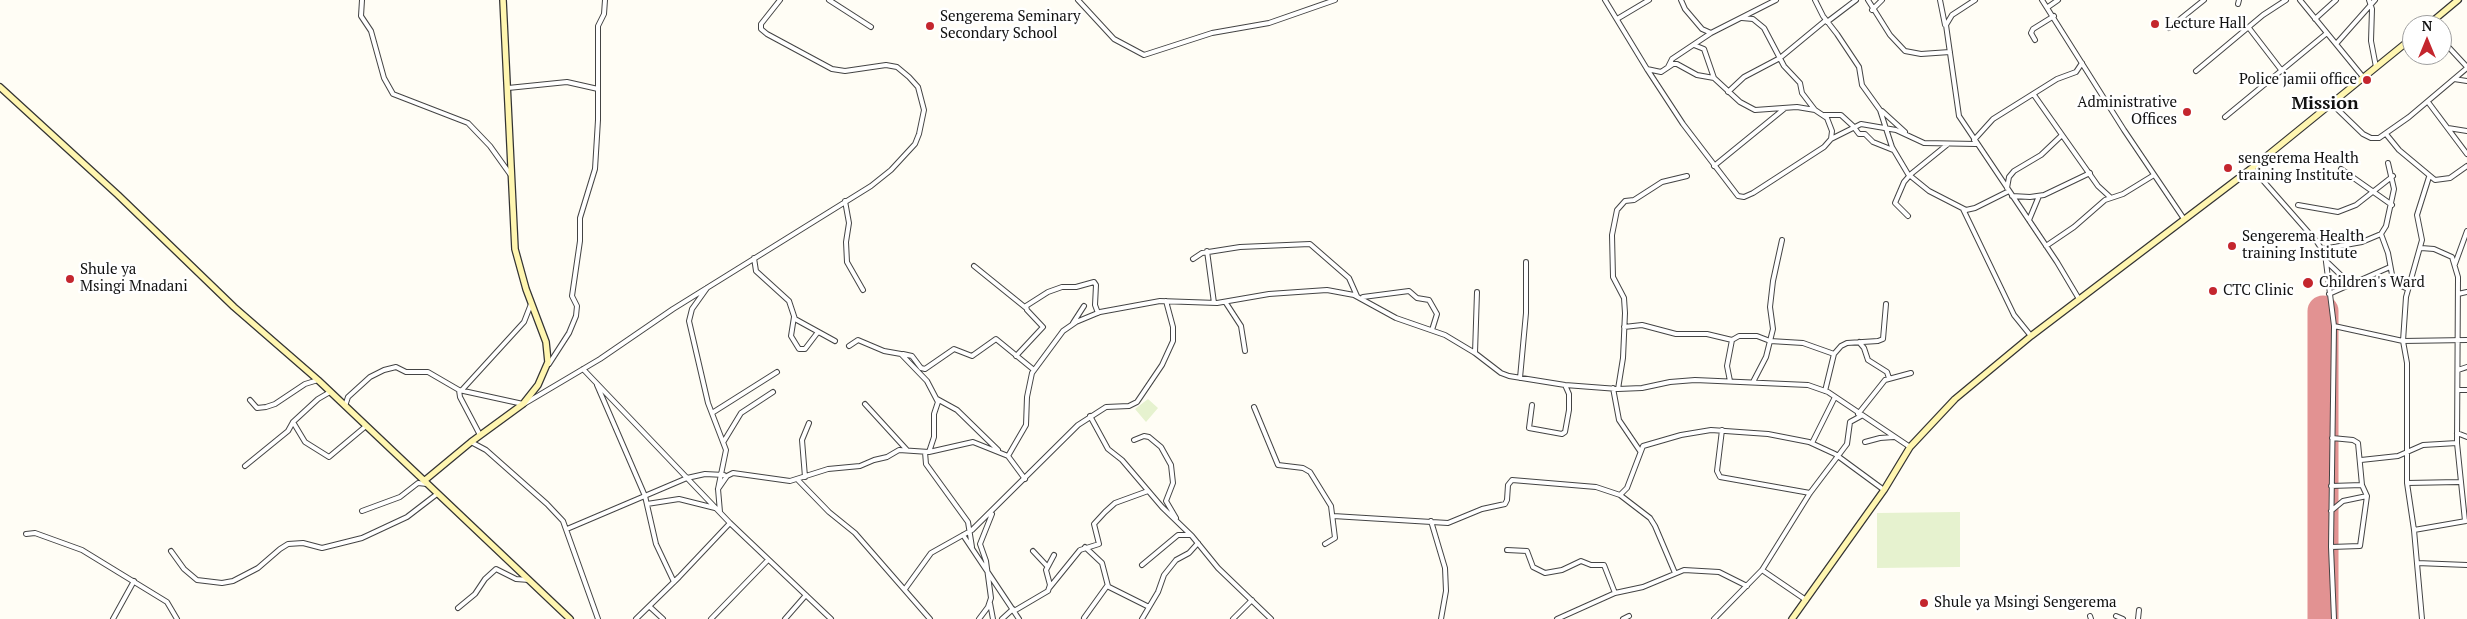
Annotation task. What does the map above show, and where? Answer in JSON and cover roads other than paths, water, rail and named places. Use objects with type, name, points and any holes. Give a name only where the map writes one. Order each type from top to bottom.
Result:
[{"type":"main road","points":[[426,482],[480,435],[523,404],[538,385],[546,368],[548,355],[546,342],[531,302],[515,249],[503,0]]},
{"type":"main road","points":[[2440,15],[2458,0]]},
{"type":"main road","points":[[1792,619],[1884,490],[1910,447],[1954,399],[2031,336],[2252,168],[2402,46]]},
{"type":"main road","points":[[0,87],[116,193],[234,306],[318,380],[570,619]]},
{"type":"street","points":[[362,0],[361,16],[371,31],[384,78],[393,94],[468,123],[490,146],[512,178]]},
{"type":"street","points":[[546,368],[567,338],[576,316],[577,306],[572,296],[580,241],[580,218],[586,204],[587,190],[594,174],[598,120],[598,26],[604,14],[605,0]]},
{"type":"street","points":[[516,409],[583,369],[708,287],[878,180],[911,148],[919,134],[923,121],[922,98],[918,87],[897,68],[877,65],[845,71],[832,69],[767,34],[761,29],[761,24],[780,0]]},
{"type":"street","points":[[829,0],[872,27]]},
{"type":"street","points":[[1078,0],[1114,40],[1144,55],[1220,31],[1269,23],[1336,0]]},
{"type":"street","points":[[1605,0],[1682,124],[1736,194],[1744,197],[1824,147],[1831,139],[1853,126],[1866,124],[1910,135]]},
{"type":"street","points":[[1617,19],[1649,0]]},
{"type":"street","points":[[1681,0],[1685,9],[1702,29],[1711,34]]},
{"type":"street","points":[[1668,67],[1672,59],[1711,34],[1776,0]]},
{"type":"street","points":[[1816,0],[1826,21],[1837,34],[1858,68],[1862,85],[1880,110],[1924,144],[1975,142],[1993,119],[2057,79],[2076,72],[2082,64]]},
{"type":"street","points":[[1728,92],[1744,78],[1780,58],[1826,21],[1856,0]]},
{"type":"street","points":[[1868,0],[1872,10],[1890,35],[1905,51],[1915,54],[1950,52]]},
{"type":"street","points":[[1872,10],[1882,0]]},
{"type":"street","points":[[1940,0],[1960,120],[2029,220],[2079,299]]},
{"type":"street","points":[[1946,29],[1947,22],[1952,15],[1975,0]]},
{"type":"street","points":[[2042,0],[2184,219]]},
{"type":"street","points":[[2048,7],[2058,0]]},
{"type":"street","points":[[2169,28],[2204,0]]},
{"type":"street","points":[[2196,71],[2286,0]]},
{"type":"street","points":[[2300,0],[2364,77]]},
{"type":"street","points":[[2315,19],[2336,0]]},
{"type":"street","points":[[2336,44],[2356,24],[2370,2],[2375,0]]},
{"type":"street","points":[[2370,2],[2371,41],[2376,67]]},
{"type":"street","points":[[2035,40],[2032,33],[2033,29],[2054,16]]},
{"type":"street","points":[[1740,18],[1753,19],[1764,28],[1774,43],[1780,58],[1800,84],[1802,93],[1816,110],[1824,115],[1829,123],[1831,139]]},
{"type":"street","points":[[2249,28],[2282,71]]},
{"type":"street","points":[[2225,117],[2327,33]]},
{"type":"street","points":[[1694,45],[1704,49],[1714,78],[1740,102],[1755,110],[1786,108],[1816,110]]},
{"type":"street","points":[[2332,104],[2363,134],[2371,138],[2379,138],[2428,102],[2467,68],[2452,51]]},
{"type":"street","points":[[1647,69],[1660,72],[1677,64],[1697,75],[1714,78]]},
{"type":"street","points":[[2454,79],[2467,81]]},
{"type":"street","points":[[508,88],[567,82],[598,89]]},
{"type":"street","points":[[2034,95],[2061,136],[2098,186],[2110,197]]},
{"type":"street","points":[[2428,102],[2467,154]]},
{"type":"street","points":[[1714,166],[1786,108]]},
{"type":"street","points":[[1880,110],[1893,150],[1910,175],[1929,191],[1963,209],[1975,208],[2008,190]]},
{"type":"street","points":[[1824,115],[1842,114],[1860,135],[1865,134],[1873,142],[1893,150]]},
{"type":"street","points":[[2448,128],[2467,130]]},
{"type":"street","points":[[2386,134],[2399,150],[2429,177],[2435,180],[2450,178],[2467,166]]},
{"type":"street","points":[[2008,190],[2009,178],[2014,171],[2041,155],[2061,136]]},
{"type":"street","points":[[1908,216],[1895,203],[1910,175],[1948,144]]},
{"type":"street","points":[[2323,249],[2362,242],[2381,234],[2386,226],[2394,189],[2393,176],[2388,163]]},
{"type":"street","points":[[2252,168],[2323,249],[2326,261],[2334,326],[2331,486],[2334,619]]},
{"type":"street","points":[[2341,169],[2392,205]]},
{"type":"street","points":[[2012,196],[2039,196],[2090,173]]},
{"type":"street","points":[[2046,246],[2074,227],[2110,197],[2123,194],[2154,175]]},
{"type":"street","points":[[1640,451],[1619,420],[1616,388],[1623,352],[1624,298],[1613,277],[1612,235],[1619,206],[1624,201],[1634,200],[1662,182],[1687,176]]},
{"type":"street","points":[[2298,205],[2338,212],[2356,204],[2393,176]]},
{"type":"street","points":[[2422,619],[2414,530],[2406,483],[2407,363],[2403,341],[2408,289],[2420,248],[2418,215],[2429,177]]},
{"type":"street","points":[[2029,220],[2039,196]]},
{"type":"street","points":[[845,201],[849,223],[846,260],[864,290]]},
{"type":"street","points":[[1963,209],[2014,315],[2031,336]]},
{"type":"street","points":[[2455,264],[2467,231]]},
{"type":"street","points":[[2381,234],[2388,253],[2393,280],[2408,289]]},
{"type":"street","points":[[1753,382],[1766,357],[1774,328],[1770,310],[1773,280],[1782,240]]},
{"type":"street","points":[[1193,259],[1207,251],[1247,246],[1312,245],[1349,278],[1359,297]]},
{"type":"street","points":[[2414,530],[2466,521],[2459,482],[2457,443],[2458,294],[2455,264],[2452,257],[2445,253],[2420,248]]},
{"type":"street","points":[[1207,251],[1214,304]]},
{"type":"street","points":[[754,258],[758,274],[790,301],[794,317],[791,336],[799,349],[804,349],[818,332]]},
{"type":"street","points":[[2326,261],[2350,284]]},
{"type":"street","points":[[1520,378],[1526,313],[1526,262]]},
{"type":"street","points":[[974,266],[1026,308],[1043,327],[1016,356]]},
{"type":"street","points":[[2329,294],[2390,267]]},
{"type":"street","points":[[1026,308],[1032,301],[1055,288],[1076,287],[1092,282],[1096,285],[1095,305],[1098,313]]},
{"type":"street","points":[[708,287],[692,309],[689,321],[712,413],[724,441],[726,455],[718,489],[720,513]]},
{"type":"street","points":[[1008,456],[1026,425],[1028,389],[1034,370],[1063,331],[1074,323],[1098,313],[1166,300],[1214,304],[1269,294],[1327,290],[1359,297],[1396,318],[1453,339],[1476,353],[1501,373],[1520,378],[1565,384],[1616,388],[1648,388],[1677,381],[1730,381],[1808,385],[1825,390],[1910,447]]},
{"type":"street","points":[[1359,297],[1409,291],[1417,298],[1429,300],[1437,314],[1432,330]]},
{"type":"street","points":[[1476,353],[1477,292]]},
{"type":"street","points":[[2458,294],[2467,292]]},
{"type":"street","points":[[905,589],[931,553],[971,530],[992,512],[1057,445],[1090,416],[1111,406],[1135,404],[1165,360],[1174,336],[1166,300]]},
{"type":"street","points":[[480,435],[460,398],[460,390],[524,322],[530,313],[531,302]]},
{"type":"street","points":[[1226,303],[1241,326],[1245,351]]},
{"type":"street","points":[[1825,390],[1834,354],[1843,344],[1883,339],[1886,304]]},
{"type":"street","points":[[1074,323],[1084,306]]},
{"type":"street","points":[[794,317],[835,341]]},
{"type":"street","points":[[1624,326],[1642,325],[1676,334],[1707,334],[1732,340],[1739,336],[1755,335],[1770,341],[1808,344],[1834,354]]},
{"type":"street","points":[[2334,326],[2403,341],[2467,340]]},
{"type":"street","points":[[849,346],[858,340],[884,351],[912,356],[921,368],[925,369],[956,349],[968,356],[974,355],[995,339],[1034,370]]},
{"type":"street","points":[[1730,381],[1727,366],[1732,340]]},
{"type":"street","points":[[1859,342],[1863,346],[1868,360],[1887,372],[1889,378]]},
{"type":"street","points":[[901,354],[927,381],[937,399],[957,410],[1001,452]]},
{"type":"street","points":[[345,406],[354,390],[374,374],[391,367],[406,372],[428,372],[460,390],[523,404]]},
{"type":"street","points":[[2458,370],[2467,367]]},
{"type":"street","points":[[583,369],[715,508],[831,619]]},
{"type":"street","points":[[712,413],[778,372]]},
{"type":"street","points":[[1714,619],[1762,570],[1810,493],[1847,444],[1850,422],[1860,415],[1876,389],[1889,378],[1911,373]]},
{"type":"street","points":[[250,400],[257,408],[266,407],[275,404],[305,384],[318,380]]},
{"type":"street","points":[[595,381],[645,496],[656,544],[674,582]]},
{"type":"street","points":[[1532,405],[1528,428],[1562,434],[1565,432],[1569,410],[1569,394],[1565,384]]},
{"type":"street","points":[[2458,390],[2467,390]]},
{"type":"street","points":[[245,466],[288,431],[293,422],[318,399],[330,392]]},
{"type":"street","points":[[724,441],[741,414],[772,392]]},
{"type":"street","points":[[1812,443],[1835,397]]},
{"type":"street","points":[[937,399],[934,437],[927,452],[925,462],[964,515],[971,530],[972,547]]},
{"type":"street","points":[[865,404],[907,450]]},
{"type":"street","points":[[1254,407],[1278,465],[1303,468],[1310,472],[1331,506],[1335,538],[1325,544]]},
{"type":"street","points":[[1090,416],[1106,447],[1122,460],[1148,491],[1192,536],[1218,568],[1271,619]]},
{"type":"street","points":[[293,422],[305,442],[326,456],[333,455],[366,426]]},
{"type":"street","points":[[805,477],[802,440],[809,423]]},
{"type":"street","points":[[1722,430],[1717,471],[1720,477],[1810,493]]},
{"type":"street","points":[[1620,495],[1627,488],[1640,451],[1646,445],[1698,432],[1722,430],[1768,434],[1812,443],[1838,456],[1884,490]]},
{"type":"street","points":[[2457,432],[2467,437]]},
{"type":"street","points":[[1134,440],[1144,436],[1149,437],[1161,447],[1171,465],[1173,483],[1166,501],[1178,522]]},
{"type":"street","points":[[1865,442],[1894,437]]},
{"type":"street","points":[[2331,547],[2360,546],[2367,496],[2362,485],[2359,447],[2354,440],[2332,438]]},
{"type":"street","points":[[472,442],[486,450],[547,504],[563,521],[598,619]]},
{"type":"street","points":[[718,489],[728,476],[738,472],[781,480],[797,480],[828,469],[860,466],[888,457],[898,451],[927,452],[973,442],[1008,456],[1025,479]]},
{"type":"street","points":[[2361,460],[2389,458],[2423,445],[2457,443]]},
{"type":"street","points":[[567,529],[687,478],[705,474],[728,476]]},
{"type":"street","points":[[797,480],[829,512],[855,533],[930,619]]},
{"type":"street","points":[[1333,516],[1453,522],[1482,509],[1505,504],[1508,485],[1512,480],[1596,487],[1620,495],[1653,522],[1675,573]]},
{"type":"street","points":[[362,511],[400,498],[418,483],[426,482]]},
{"type":"street","points":[[2406,483],[2459,482]]},
{"type":"street","points":[[2331,486],[2362,485]]},
{"type":"street","points":[[1002,619],[1013,610],[1046,594],[1080,550],[1099,544],[1094,524],[1113,504],[1148,491]]},
{"type":"street","points":[[171,551],[184,569],[197,580],[222,583],[233,582],[258,568],[288,544],[303,543],[322,548],[362,538],[406,517],[437,494]]},
{"type":"street","points":[[2331,510],[2344,501],[2367,496]]},
{"type":"street","points":[[647,504],[679,499],[715,508]]},
{"type":"street","points":[[992,512],[980,544],[987,570],[993,619]]},
{"type":"street","points":[[1432,521],[1445,568],[1446,590],[1441,619]]},
{"type":"street","points":[[636,619],[650,607],[730,523]]},
{"type":"street","points":[[26,534],[35,533],[80,549],[171,605],[177,619]]},
{"type":"street","points":[[1142,565],[1178,534],[1192,536]]},
{"type":"street","points":[[962,535],[972,547],[1019,619]]},
{"type":"street","points":[[1142,619],[1164,575],[1176,560],[1189,553],[1198,543]]},
{"type":"street","points":[[1086,547],[1102,563],[1108,586],[1149,607]]},
{"type":"street","points":[[1506,550],[1528,551],[1532,567],[1546,573],[1556,572],[1581,561],[1593,565],[1604,565],[1615,593]]},
{"type":"street","points":[[1033,551],[1047,566],[1050,587]]},
{"type":"street","points":[[1047,566],[1054,555]]},
{"type":"street","points":[[712,619],[768,560]]},
{"type":"street","points":[[2417,563],[2466,565]]},
{"type":"street","points":[[458,608],[475,594],[496,569],[516,579],[529,580]]},
{"type":"street","points":[[1557,619],[1615,593],[1639,588],[1684,570],[1715,571],[1747,586]]},
{"type":"street","points":[[1762,570],[1806,600]]},
{"type":"street","points":[[114,619],[134,581]]},
{"type":"street","points":[[1084,618],[1108,586]]},
{"type":"street","points":[[784,619],[806,595]]},
{"type":"street","points":[[1233,619],[1252,600]]},
{"type":"street","points":[[979,619],[990,603]]},
{"type":"street","points":[[650,607],[662,619]]},
{"type":"street","points":[[2138,619],[2139,610]]},
{"type":"street","points":[[559,619],[564,614]]},
{"type":"street","points":[[1623,619],[1629,616]]},
{"type":"street","points":[[2116,616],[2123,619]]},
{"type":"place","name":"Lecture Hall","points":[[2155,24]]},
{"type":"place","name":"Sengerema Seminary Secondary School","points":[[930,26]]},
{"type":"place","name":"Police jamii office","points":[[2367,80]]},
{"type":"place","name":"Administrative Offices","points":[[2187,112]]},
{"type":"place","name":"sengerema Health training Institute","points":[[2228,168]]},
{"type":"place","name":"Sengerema Health training Institute","points":[[2232,246]]},
{"type":"place","name":"Shule ya Msingi Mnadani","points":[[70,279]]},
{"type":"place","name":"Children's Ward","points":[[2308,283]]},
{"type":"place","name":"CTC Clinic","points":[[2213,291]]},
{"type":"place","name":"Shule ya Msingi Sengerema","points":[[1924,603]]},
{"type":"district","name":"Mission","points":[[2325,104]]}]
